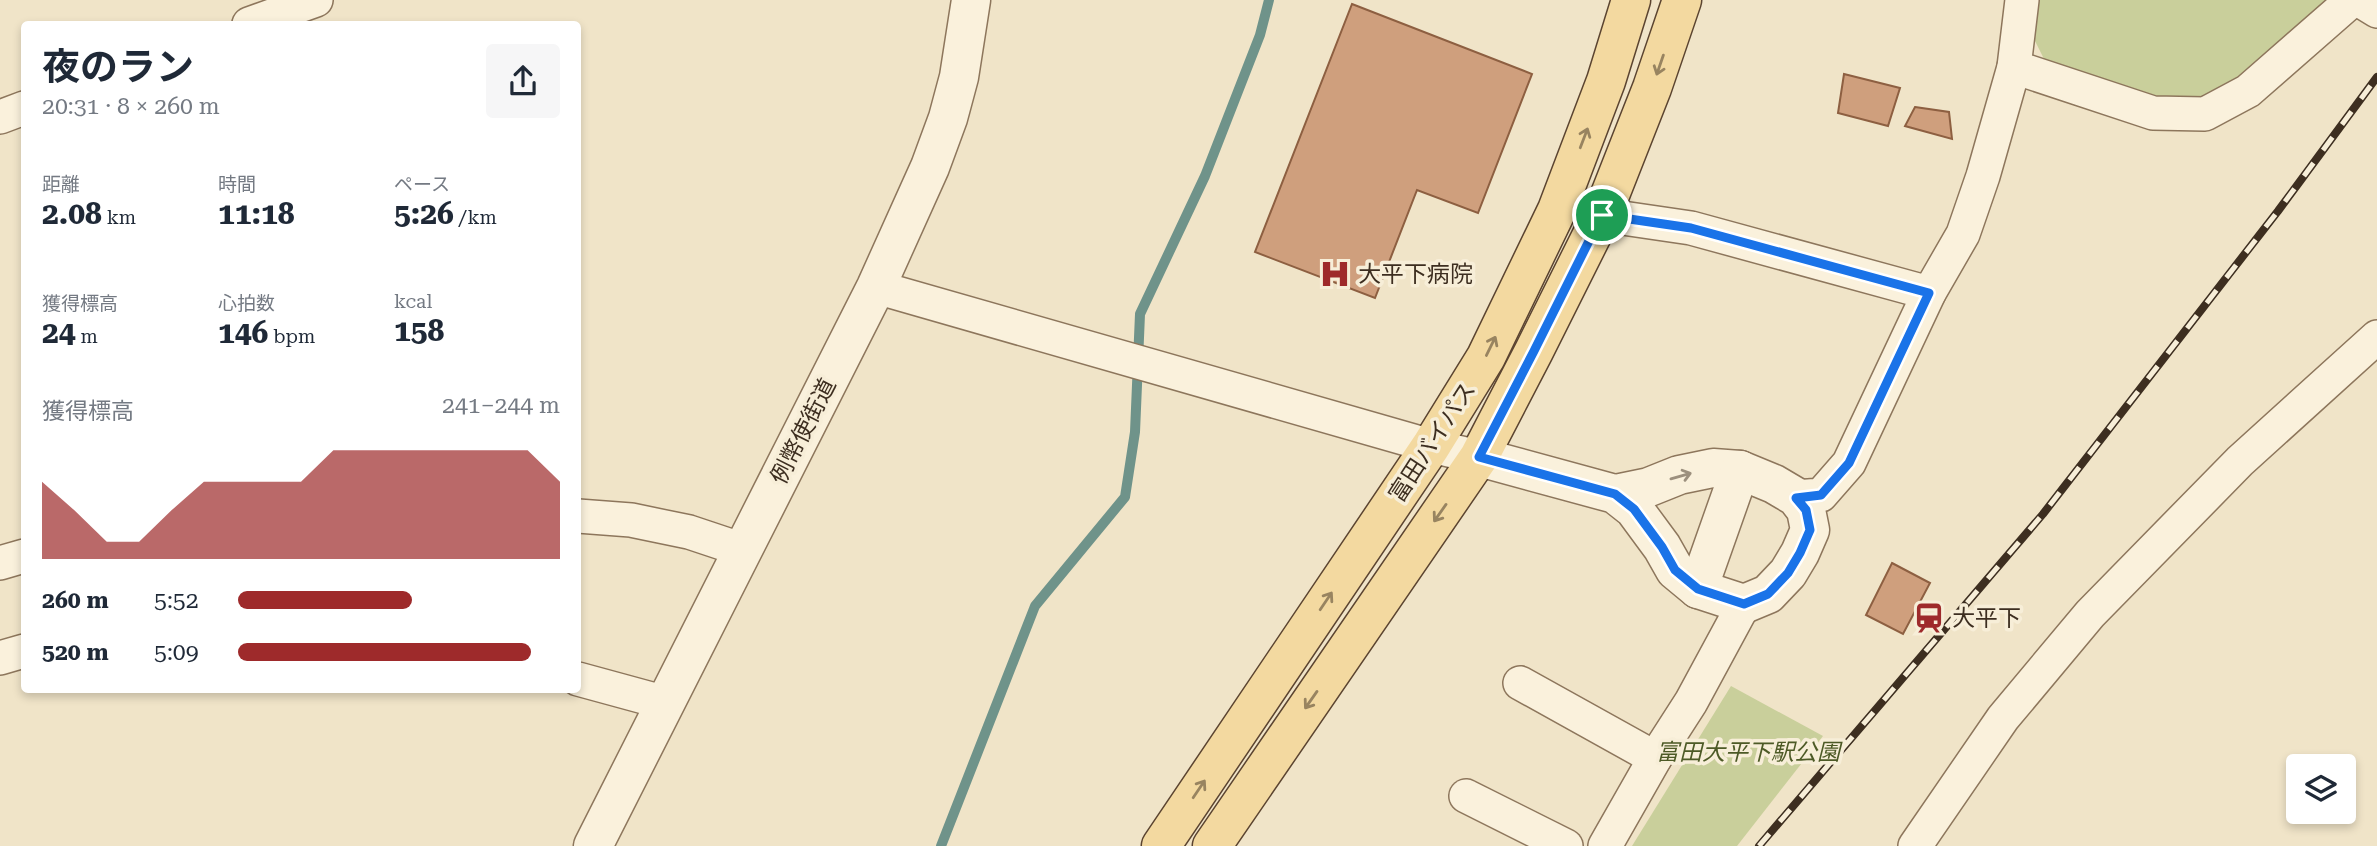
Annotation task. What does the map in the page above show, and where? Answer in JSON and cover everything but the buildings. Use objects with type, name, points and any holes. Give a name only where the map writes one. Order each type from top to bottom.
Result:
[{"type":"main road","name":"富田バイパス","points":[[1161,846],[1431,446],[1486,357],[1557,210],[1606,81],[1631,0]]},
{"type":"main road","name":"富田バイパス","points":[[1212,846],[1479,457],[1602,215],[1652,88],[1682,0]]},
{"type":"street","points":[[256,21],[316,0]]},
{"type":"street","name":"例幣使街道","points":[[593,846],[876,287],[930,167],[948,118],[959,77],[971,0]]},
{"type":"street","points":[[1796,498],[1821,495],[1849,463],[1929,293],[1963,234],[1983,176],[2014,66],[2022,0]]},
{"type":"street","points":[[2014,66],[2153,113],[2205,114],[2248,91],[2352,0]]},
{"type":"street","points":[[2359,0],[2377,11]]},
{"type":"street","points":[[0,117],[21,109]]},
{"type":"street","points":[[1602,215],[1691,228],[1929,293]]},
{"type":"street","points":[[876,287],[1431,446],[1615,494],[1634,509],[1675,570],[1698,589],[1744,604]]},
{"type":"street","points":[[1915,846],[2003,718],[2090,614],[2240,461],[2377,337]]},
{"type":"street","points":[[1605,846],[1744,604],[1768,594],[1788,573],[1810,530],[1806,510],[1796,498],[1774,484],[1740,470],[1713,468],[1615,494]]},
{"type":"street","points":[[1698,589],[1740,470]]},
{"type":"street","points":[[581,516],[631,520],[689,532],[743,550]]},
{"type":"street","points":[[0,563],[21,557]]},
{"type":"street","points":[[0,658],[21,652]]},
{"type":"street","points":[[581,680],[666,703]]},
{"type":"street","points":[[1520,683],[1655,758]]},
{"type":"street","points":[[1466,796],[1566,846]]},
{"type":"green space","points":[[2038,0],[2337,0],[2204,105],[2157,105],[2048,67],[2033,37]]},
{"type":"green space","name":"富田大平下駅公園","points":[[1731,686],[1823,736],[1737,846],[1632,846]]},
{"type":"waterway","points":[[941,846],[1035,606],[1125,497],[1135,432],[1140,314],[1205,176],[1260,35],[1269,0]]},
{"type":"railway","points":[[1759,846],[2043,514],[2278,211],[2377,77]]},
{"type":"place","name":"大平下病院","points":[[1335,274]]},
{"type":"place","name":"大平下","points":[[1929,618]]},
{"type":"route","points":[[1602,215],[1691,228],[1929,293],[1849,463],[1821,495],[1796,498],[1806,510],[1810,530],[1800,553],[1788,573],[1768,594],[1744,604],[1698,589],[1675,570],[1634,509],[1615,494],[1479,457],[1602,215]]}]
